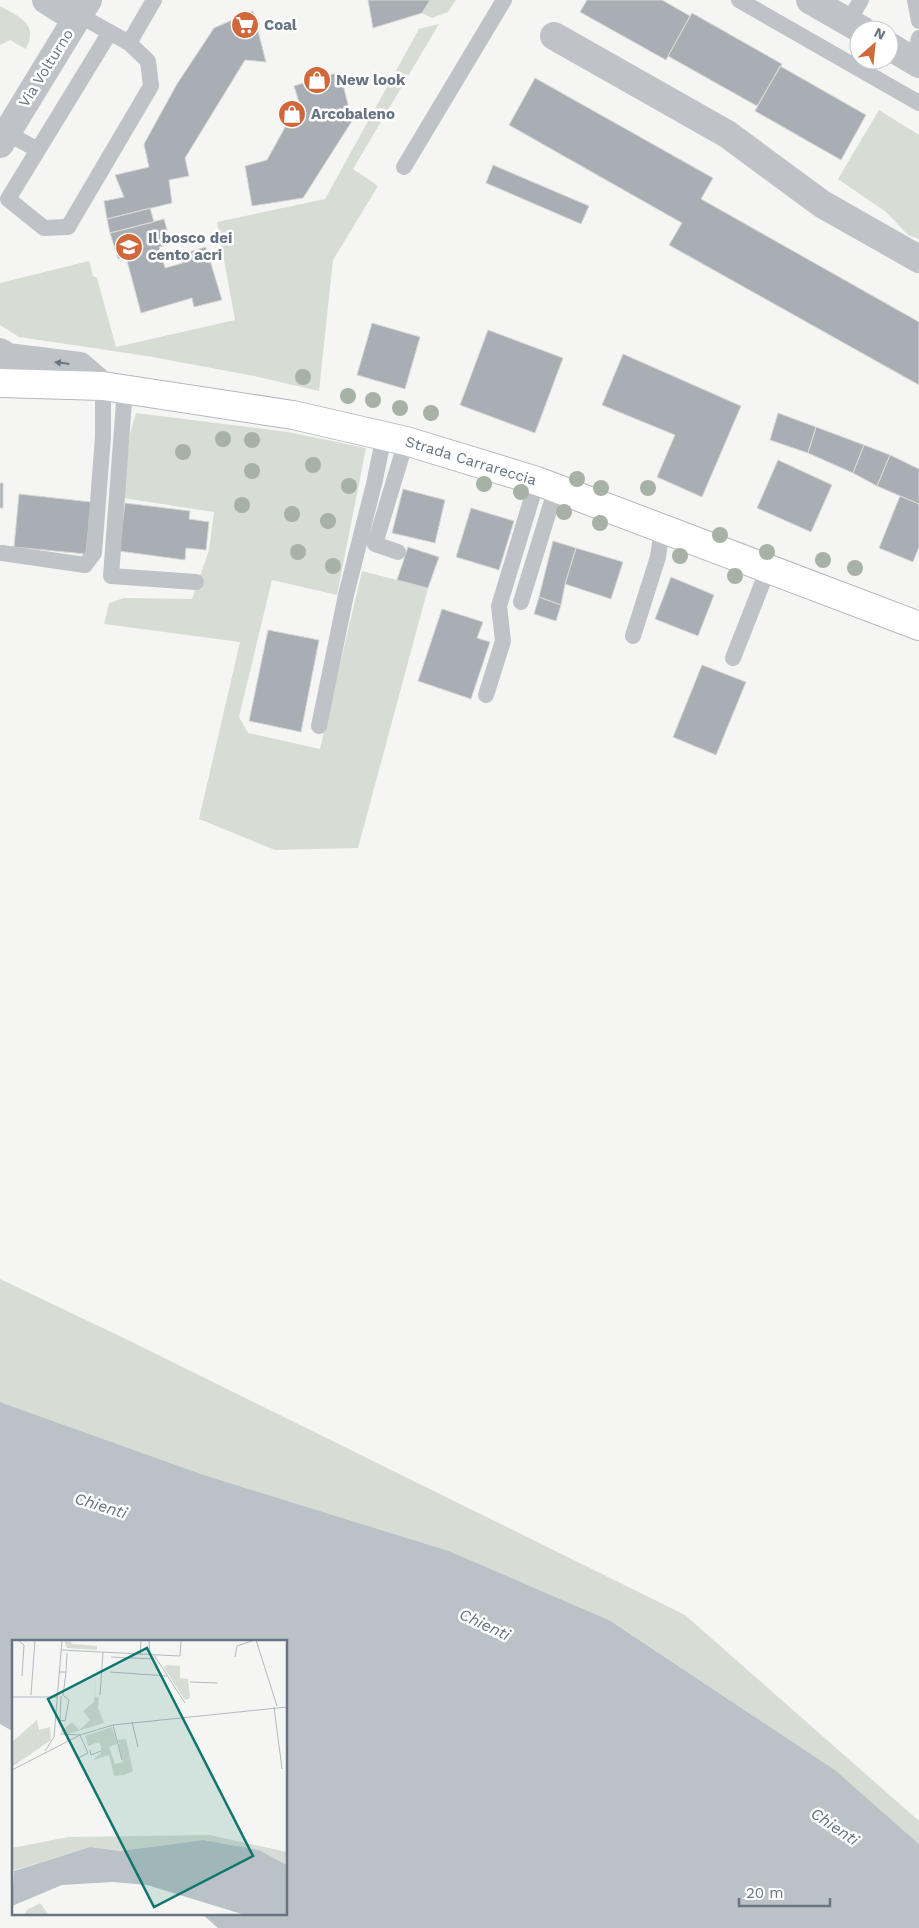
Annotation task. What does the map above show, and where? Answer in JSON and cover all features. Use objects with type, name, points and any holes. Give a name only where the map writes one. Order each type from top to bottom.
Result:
[{"type":"main road","name":"Strada Carrareccia","points":[[0,383],[114,388],[293,416],[395,438],[546,484],[919,626]]},
{"type":"street","name":"Via Volturno","points":[[5,127],[81,11],[46,0]]},
{"type":"street","points":[[810,0],[857,17]]},
{"type":"street","points":[[554,36],[727,134],[822,204],[919,259]]},
{"type":"street","points":[[899,49],[917,54]]},
{"type":"street","points":[[0,352],[7,357],[80,366],[114,388]]},
{"type":"lane","points":[[129,43],[154,0]]},
{"type":"lane","points":[[404,167],[504,0]]},
{"type":"lane","points":[[739,0],[919,103]]},
{"type":"lane","points":[[915,0],[919,21]]},
{"type":"lane","points":[[81,11],[129,43],[148,62],[151,86],[68,227],[44,228],[8,199],[110,32]]},
{"type":"lane","points":[[5,127],[38,150]]},
{"type":"lane","points":[[2,553],[85,565],[94,553],[103,437],[114,388]]},
{"type":"lane","points":[[114,388],[111,576],[196,582]]},
{"type":"lane","points":[[395,438],[375,544],[398,552]]},
{"type":"lane","points":[[319,726],[346,595],[374,484],[395,438]]},
{"type":"lane","points":[[521,602],[546,484]]},
{"type":"lane","points":[[486,695],[503,641],[500,606],[546,484]]},
{"type":"lane","points":[[633,636],[658,557],[662,529]]},
{"type":"lane","points":[[733,658],[768,569]]},
{"type":"shaded area","points":[[430,0],[456,0],[448,12],[432,18],[422,13]]},
{"type":"shaded area","points":[[0,6],[25,22],[30,33],[26,49],[10,40],[0,45]]},
{"type":"shaded area","points":[[439,24],[353,169],[378,186],[333,260],[319,391],[254,376],[147,356],[19,337],[0,325],[0,283],[89,261],[93,276],[97,278],[116,347],[235,320],[217,222],[325,199],[419,29]]},
{"type":"shaded area","points":[[879,110],[919,135],[919,239],[908,235],[886,212],[838,179]]},
{"type":"shaded area","points":[[136,413],[288,432],[366,448],[337,595],[272,580],[239,717],[248,733],[320,749],[362,571],[428,588],[358,848],[275,850],[199,819],[240,642],[104,624],[109,603],[124,598],[192,599],[209,550],[214,512],[123,498],[130,434]]},
{"type":"shaded area","points":[[0,1279],[132,1342],[685,1615],[919,1821],[919,1844],[835,1770],[609,1620],[449,1551],[204,1475],[0,1402]]},
{"type":"water","name":"Chienti","points":[[0,1402],[204,1475],[449,1551],[609,1620],[835,1770],[919,1844],[919,1928],[218,1928],[204,1916],[288,1916],[288,1640],[12,1640],[12,1731],[0,1724]]},
{"type":"building","points":[[368,0],[430,0],[422,13],[373,28]]},
{"type":"building","points":[[587,0],[662,0],[690,16],[666,60],[580,12]]},
{"type":"building","points":[[253,11],[266,62],[245,60],[185,158],[189,176],[169,180],[172,203],[107,219],[104,201],[124,197],[115,175],[149,167],[144,144],[177,84],[214,28]]},
{"type":"building","points":[[692,13],[782,64],[757,106],[668,56]]},
{"type":"building","points":[[780,66],[866,115],[841,160],[755,111]]},
{"type":"building","points":[[340,72],[352,121],[303,198],[252,206],[245,166],[267,160],[299,102],[294,86]]},
{"type":"building","points":[[535,78],[713,178],[701,199],[919,322],[919,385],[669,245],[682,223],[509,125]]},
{"type":"building","points":[[493,165],[589,206],[581,224],[486,183]]},
{"type":"building","points":[[150,208],[154,222],[110,233],[107,219]]},
{"type":"building","points":[[164,219],[171,244],[159,247],[165,268],[183,263],[181,254],[206,247],[222,300],[194,307],[192,298],[141,313],[126,257],[118,259],[110,233]]},
{"type":"building","points":[[372,323],[420,337],[405,389],[357,375]]},
{"type":"building","points":[[488,330],[563,358],[535,433],[460,405]]},
{"type":"building","points":[[623,354],[741,406],[702,497],[657,477],[675,435],[602,405]]},
{"type":"building","points":[[778,413],[816,427],[808,453],[770,440]]},
{"type":"building","points":[[816,427],[864,445],[853,473],[808,453]]},
{"type":"building","points":[[864,445],[890,455],[877,486],[853,473]]},
{"type":"building","points":[[890,455],[919,469],[919,504],[877,486]]},
{"type":"building","points":[[778,460],[832,485],[811,532],[757,508]]},
{"type":"building","points":[[0,483],[3,483],[3,508],[0,508]]},
{"type":"building","points":[[403,489],[445,500],[435,543],[392,533]]},
{"type":"building","points":[[19,494],[91,502],[86,554],[14,547]]},
{"type":"building","points":[[900,496],[919,504],[919,547],[913,562],[879,548]]},
{"type":"building","points":[[125,503],[190,511],[189,519],[209,522],[206,550],[186,548],[185,560],[119,551]]},
{"type":"building","points":[[471,508],[514,521],[499,570],[456,557]]},
{"type":"building","points":[[553,541],[576,548],[561,605],[539,597]]},
{"type":"building","points":[[408,547],[439,557],[428,588],[397,580]]},
{"type":"building","points":[[576,548],[623,562],[611,599],[565,584]]},
{"type":"building","points":[[671,577],[714,595],[698,636],[655,619]]},
{"type":"building","points":[[539,597],[561,605],[556,621],[534,614]]},
{"type":"building","points":[[442,609],[483,622],[477,638],[490,642],[471,699],[418,681]]},
{"type":"building","points":[[268,630],[319,640],[301,732],[249,721]]},
{"type":"building","points":[[702,665],[746,682],[716,755],[673,737]]},
{"type":"place","name":"Coal","points":[[245,25]]},
{"type":"place","name":"New look","points":[[317,80]]},
{"type":"place","name":"Arcobaleno","points":[[292,114]]},
{"type":"place","name":"Il bosco dei cento acri","points":[[129,247]]}]
